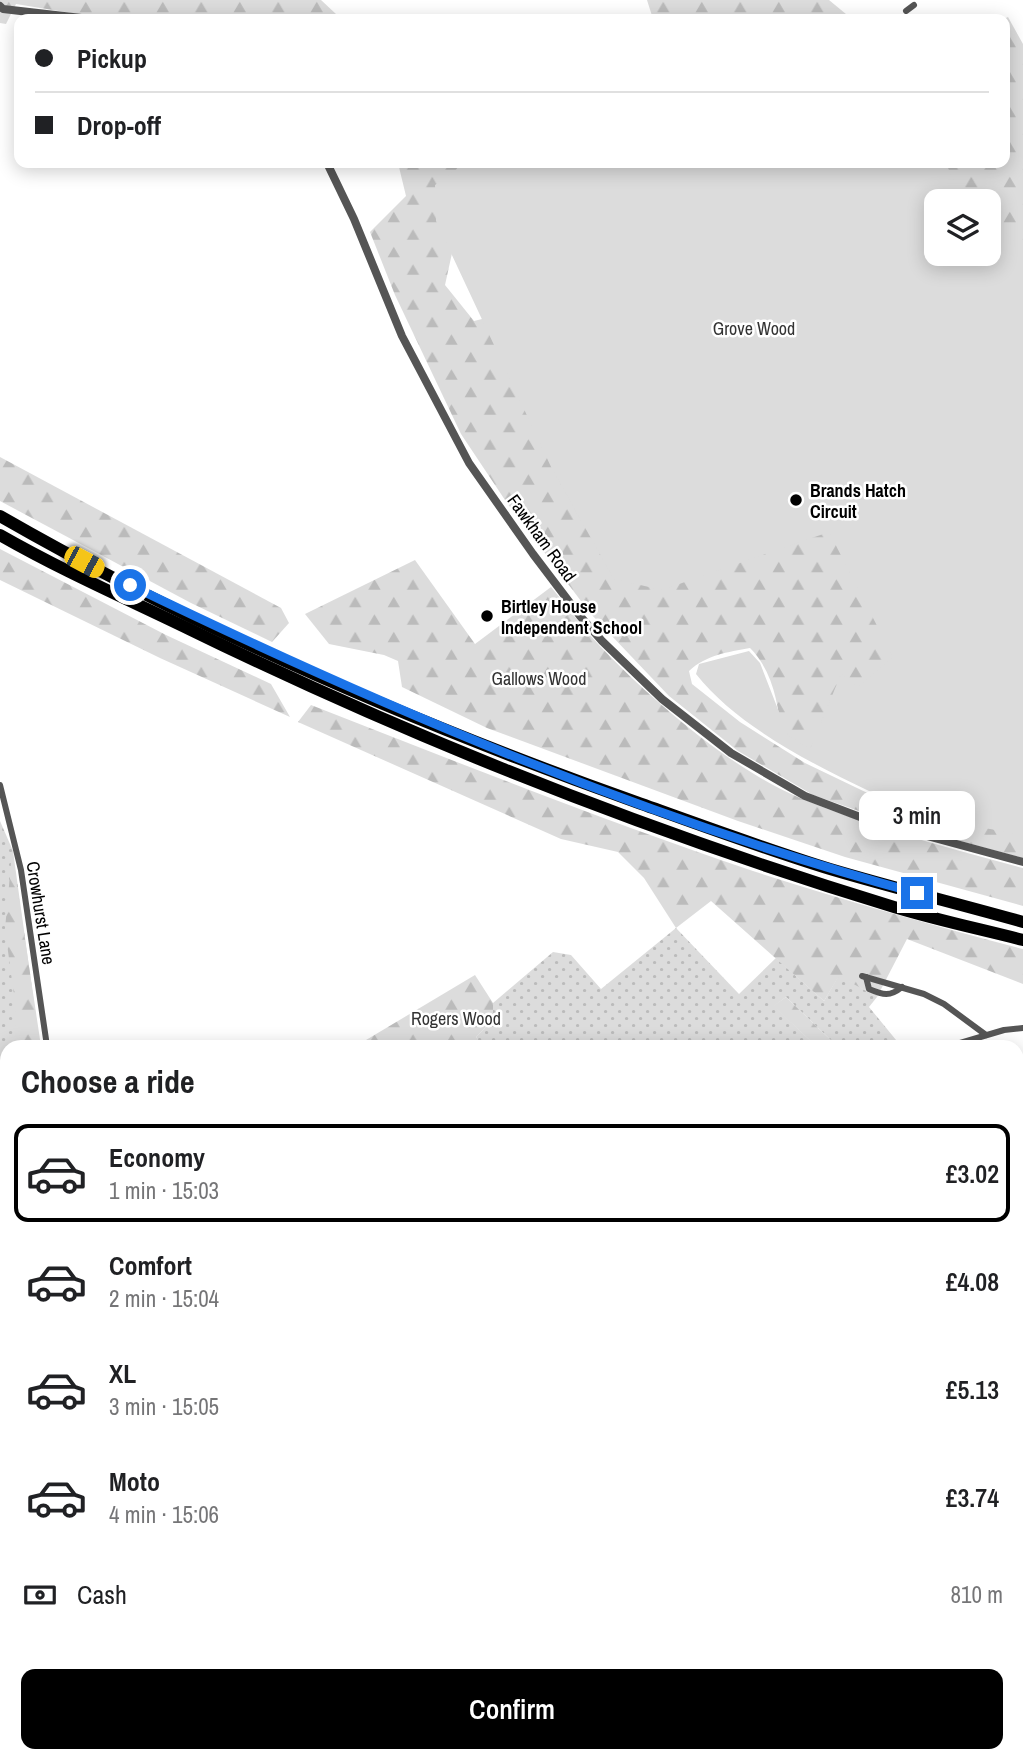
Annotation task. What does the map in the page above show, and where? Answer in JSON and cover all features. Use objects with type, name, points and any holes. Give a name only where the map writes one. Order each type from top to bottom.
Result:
[{"type":"highway","points":[[0,516],[108,575],[262,649],[390,707],[549,771],[830,869],[1023,922]]},
{"type":"highway","points":[[0,535],[253,661],[484,762],[593,804],[896,907],[1023,940]]},
{"type":"street","points":[[904,0],[910,8]]},
{"type":"street","points":[[0,6],[3,9],[46,14]]},
{"type":"street","name":"Fawkham Road","points":[[329,168],[354,219],[402,336],[469,463],[533,554],[602,641],[662,699],[731,753],[805,796],[868,820],[1023,862]]},
{"type":"street","name":"Crowhurst Lane","points":[[0,785],[21,870],[46,1040]]},
{"type":"street","points":[[902,987],[894,994],[882,995],[869,989],[864,976],[902,987],[924,994],[944,1003],[986,1035]]},
{"type":"street","points":[[967,1040],[972,1024]]},
{"type":"street","points":[[970,1040],[1023,1028]]},
{"type":"green space","points":[[0,0],[321,0],[336,14],[77,14],[16,4],[6,24],[0,23]]},
{"type":"green space","points":[[647,0],[829,0],[846,14],[651,14]]},
{"type":"green space","points":[[1010,21],[1023,44],[1023,253],[1001,247],[1001,189],[956,189],[945,168],[1010,168]]},
{"type":"green space","points":[[399,168],[491,168],[458,226],[445,285],[474,321],[506,313],[842,525],[901,657],[816,757],[782,737],[770,678],[750,648],[703,661],[689,671],[692,684],[740,722],[805,763],[932,824],[931,832],[879,818],[813,795],[738,751],[669,696],[590,613],[507,503],[461,434],[395,295],[370,232],[406,196]]},
{"type":"green space","name":"Brands Hatch Circuit","points":[[458,168],[948,168],[954,182],[961,189],[924,189],[924,266],[1001,266],[1001,229],[1023,247],[1023,835],[957,823],[899,806],[775,741],[712,693],[696,674],[699,664],[749,651],[760,663],[788,735],[810,749],[841,674],[858,687],[893,657],[829,532],[662,590],[614,579],[552,469],[436,221],[435,185]]},
{"type":"green space","points":[[0,457],[281,608],[289,623],[272,642],[191,603],[0,501]]},
{"type":"green space","points":[[0,549],[166,635],[271,684],[290,717],[160,658],[0,580]]},
{"type":"green space","name":"Gallows Wood","points":[[415,560],[475,644],[551,587],[619,666],[720,751],[800,798],[882,828],[1023,868],[1023,906],[845,857],[738,821],[487,728],[402,687],[398,661],[384,655],[329,644],[305,614]]},
{"type":"green space","points":[[311,705],[586,812],[697,852],[887,912],[1023,949],[1023,984],[907,939],[877,997],[839,976],[824,1001],[711,901],[676,928],[644,878],[618,852],[561,839],[298,722]]},
{"type":"green space","points":[[954,773],[1023,826],[1023,858],[953,839],[945,829]]},
{"type":"green space","points":[[0,821],[13,851],[39,1040],[0,1040]]},
{"type":"green space","points":[[12,853],[40,1040],[16,1040],[16,1010],[5,929]]},
{"type":"green space","points":[[676,928],[739,994],[776,958],[824,1001],[839,975],[877,997],[869,1007],[896,1040],[831,1040],[786,997],[774,1006],[810,1040],[478,1040],[476,1037],[493,1020],[493,1003],[553,952],[571,955],[601,989]]},
{"type":"green space","name":"Rogers Wood","points":[[475,975],[493,1003],[493,1020],[476,1037],[478,1040],[366,1040]]},
{"type":"green space","points":[[786,997],[831,1040],[810,1040],[773,1006]]},
{"type":"place","name":"Brands Hatch Circuit","points":[[796,500]]},
{"type":"place","name":"Birtley House Independent School","points":[[487,616]]},
{"type":"route","points":[[130,585],[390,707],[549,771],[781,853],[917,893]]},
{"type":"park label","name":"Grove Wood","points":[[754,328]]}]
